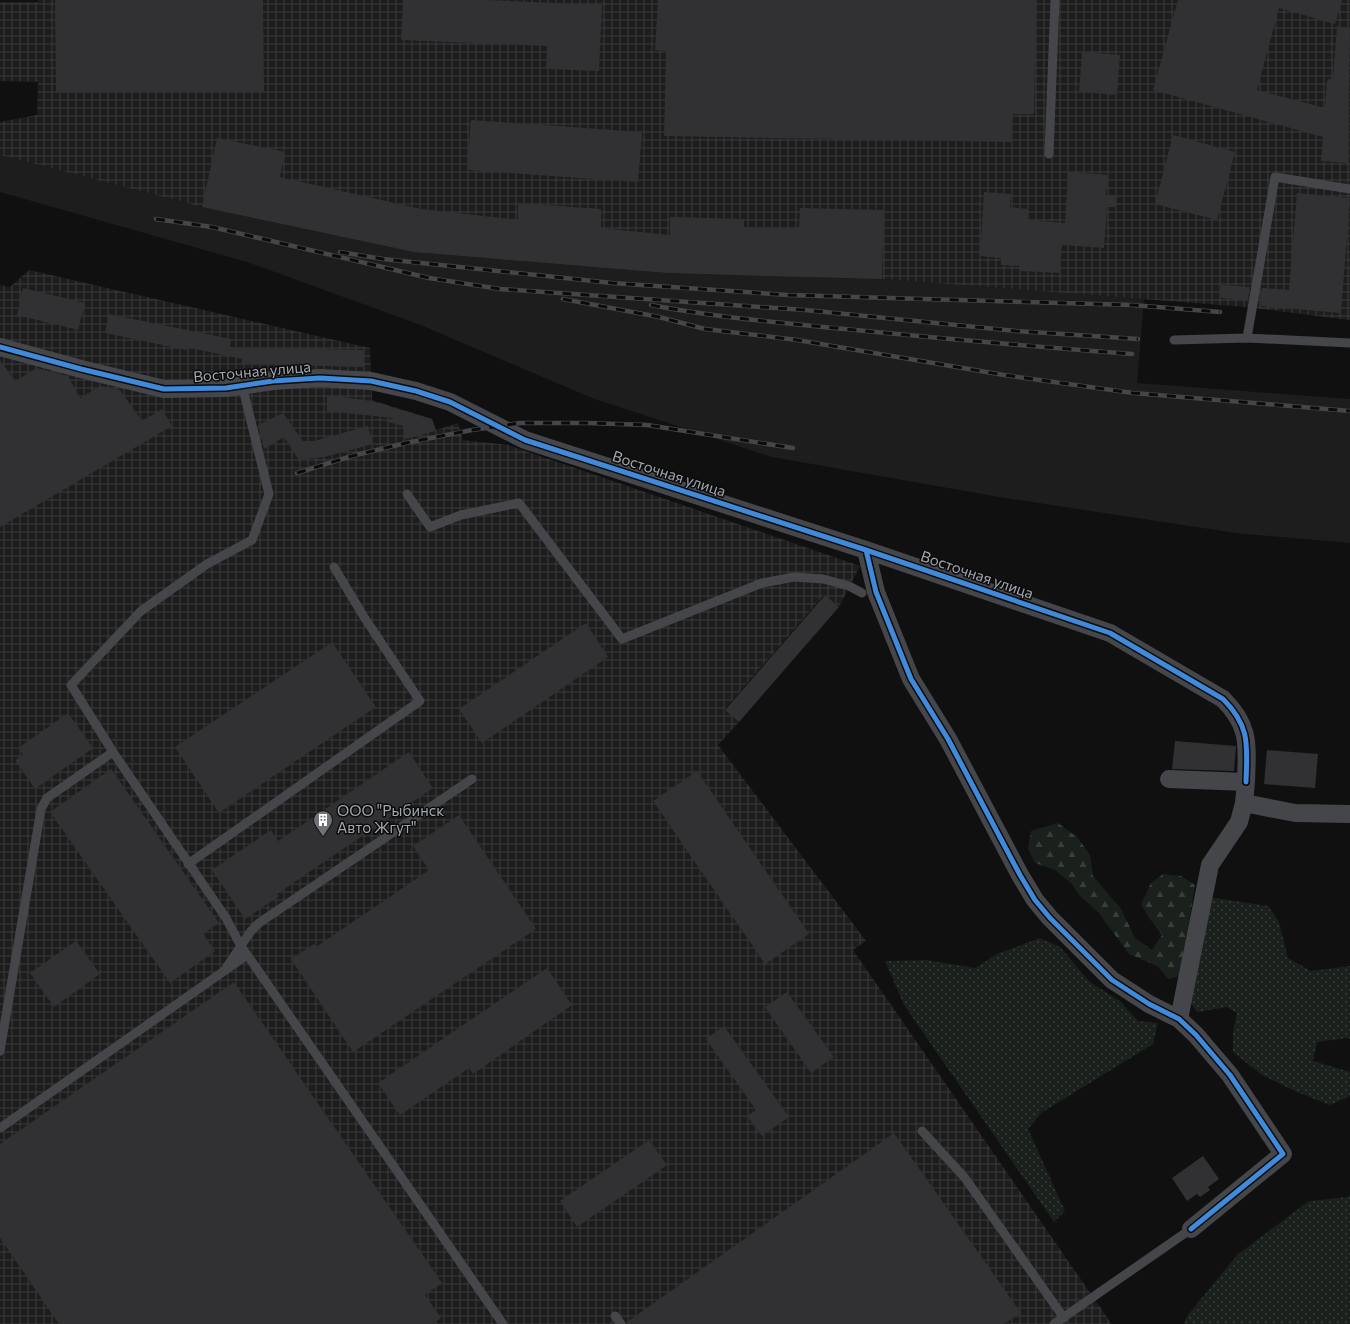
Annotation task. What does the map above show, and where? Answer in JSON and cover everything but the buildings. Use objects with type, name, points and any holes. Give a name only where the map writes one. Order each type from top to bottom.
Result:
[{"type":"street","name":"Восточная улица","points":[[0,347],[81,369],[164,389],[242,385],[273,381],[320,378],[371,381],[416,391],[450,402],[525,440],[866,550],[1110,633],[1223,699],[1236,712],[1243,728],[1247,748],[1244,803],[1239,822],[1210,865],[1179,1019]]},
{"type":"street","points":[[866,550],[876,592],[911,679],[948,739],[1034,900],[1112,980],[1149,1004],[1179,1019],[1196,1035],[1230,1075],[1283,1154],[1191,1228]]},
{"type":"street","points":[[1169,779],[1246,782]]},
{"type":"street","points":[[1244,803],[1295,813],[1350,814]]},
{"type":"lane","points":[[1049,154],[1055,0]]},
{"type":"lane","points":[[1247,338],[1275,177],[1350,189]]},
{"type":"lane","points":[[1174,340],[1247,338],[1350,343]]},
{"type":"lane","points":[[242,385],[269,494],[252,540],[207,564],[141,611],[71,685],[113,752],[169,832],[188,864],[226,918],[241,946],[503,1324]]},
{"type":"lane","points":[[407,494],[430,527],[461,515],[518,503],[622,639],[762,583],[794,577],[823,579],[849,586],[862,593]]},
{"type":"lane","points":[[188,864],[420,701],[364,617],[334,567]]},
{"type":"lane","points":[[0,1051],[41,809],[47,798],[113,752]]},
{"type":"lane","points":[[224,971],[251,931],[259,923],[472,779]]},
{"type":"lane","points":[[0,1128],[247,954]]},
{"type":"lane","points":[[922,1131],[965,1178],[1064,1318]]},
{"type":"lane","points":[[1054,1324],[1191,1228]]},
{"type":"lane","points":[[615,1316],[621,1324]]},
{"type":"shaded area","points":[[38,0],[1350,0],[1350,320],[1246,307],[882,279],[668,273],[414,252],[202,207],[0,155],[0,122],[37,115],[38,82],[0,81],[0,2],[38,2]]},
{"type":"shaded area","points":[[0,155],[202,207],[414,252],[668,273],[882,279],[1144,299],[1137,383],[1350,399],[1350,543],[1236,533],[999,497],[772,457],[592,398],[418,324],[250,263],[0,192]]},
{"type":"shaded area","points":[[29,270],[370,348],[372,400],[432,419],[436,430],[458,423],[463,440],[508,445],[860,566],[839,607],[824,595],[725,709],[739,722],[718,745],[866,941],[853,950],[1111,1323],[0,1324],[0,285],[10,287]]},
{"type":"green space","points":[[1058,823],[1077,837],[1090,855],[1093,876],[1121,909],[1135,938],[1152,950],[1162,935],[1141,905],[1151,883],[1163,874],[1181,876],[1195,885],[1180,976],[1168,979],[1157,966],[1129,954],[1098,912],[1078,894],[1072,884],[1055,870],[1035,863],[1028,849],[1031,831]]},
{"type":"green space","points":[[1208,897],[1268,906],[1279,922],[1288,958],[1311,971],[1350,966],[1350,1039],[1347,1038],[1317,1042],[1313,1061],[1350,1072],[1350,1096],[1330,1105],[1297,1092],[1262,1075],[1233,1052],[1233,1033],[1237,1013],[1227,1007],[1197,1012],[1187,998]]},
{"type":"green space","points":[[1040,938],[1060,947],[1090,982],[1120,1001],[1138,1021],[1158,1023],[1153,1044],[1041,1113],[1028,1129],[1065,1211],[1054,1222],[904,1005],[885,961],[926,960],[975,968],[997,954]]},
{"type":"green space","points":[[1350,1195],[1350,1324],[1184,1324],[1187,1316],[1237,1255],[1309,1201],[1348,1197]]},
{"type":"railway","points":[[156,219],[212,227],[429,278],[500,289],[805,310],[1016,331],[1138,339]]},
{"type":"railway","points":[[340,252],[383,259],[612,283],[788,295],[1132,305],[1220,312]]},
{"type":"railway","points":[[563,299],[659,317],[705,329],[797,340],[1004,375],[1133,393],[1350,411]]},
{"type":"railway","points":[[651,305],[727,317],[959,340],[1132,354]]},
{"type":"railway","points":[[297,473],[352,456],[406,443],[472,430],[520,423],[647,425],[793,448]]},
{"type":"cycle path","points":[[0,347],[81,369],[164,389],[226,388],[273,381],[320,378],[371,381],[416,391],[450,402],[525,440],[866,550],[1110,633],[1223,699],[1239,719],[1243,728],[1247,747],[1246,782]]},
{"type":"cycle path","points":[[866,550],[876,592],[911,679],[948,739],[1020,875],[1035,900],[1050,918],[1112,980],[1149,1004],[1179,1019],[1196,1035],[1230,1075],[1283,1154],[1191,1229]]},
{"type":"place","name":"ООО \"Рыбинск Авто Жгут\"","points":[[323,837]]}]
